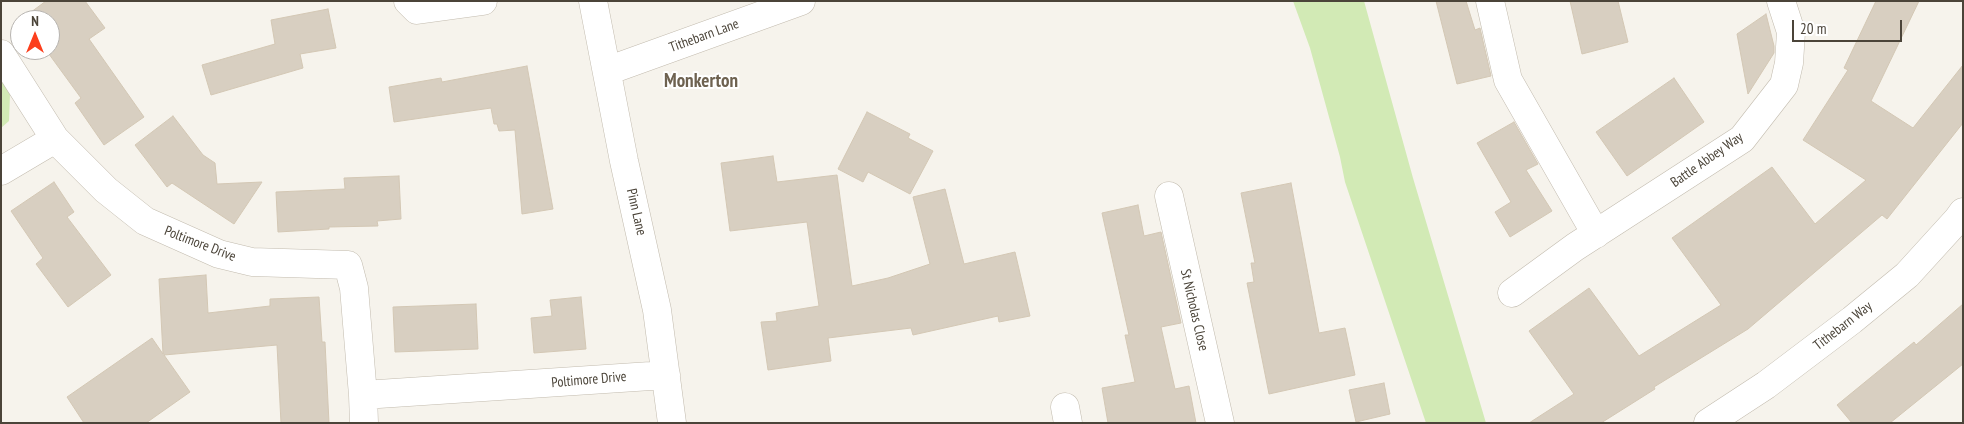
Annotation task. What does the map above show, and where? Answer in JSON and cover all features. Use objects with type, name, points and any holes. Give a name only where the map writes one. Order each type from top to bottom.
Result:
[{"type":"street","points":[[408,1],[417,10],[483,1]]},
{"type":"street","name":"Pinn Lane","points":[[593,1],[624,161],[657,310],[672,423]]},
{"type":"street","name":"Tithebarn Lane","points":[[607,71],[801,1]]},
{"type":"street","points":[[1490,1],[1508,80],[1596,234]]},
{"type":"street","name":"Battle Abbey Way","points":[[1512,292],[1596,234],[1742,139],[1784,85],[1789,63],[1791,32],[1781,1]]},
{"type":"street","name":"Poltimore Drive","points":[[1,54],[55,139],[125,206],[146,221],[218,254],[252,262],[348,265],[354,288],[364,423]]},
{"type":"street","points":[[1,171],[55,139]]},
{"type":"street","name":"St Nicholas Close","points":[[1169,196],[1220,423]]},
{"type":"street","name":"Tithebarn Way","points":[[1708,423],[1766,385],[1852,320],[1907,275],[1961,218]]},
{"type":"street","name":"Poltimore Drive","points":[[363,395],[666,375]]},
{"type":"green space","points":[[1293,1],[1364,1],[1413,178],[1486,423],[1426,423],[1345,182],[1310,48]]},
{"type":"green space","points":[[1,79],[10,94],[9,121],[1,128]]},
{"type":"building","points":[[46,1],[85,1],[105,28],[89,39],[144,117],[104,145],[75,103],[81,98],[53,60],[60,60],[60,10],[34,10]]},
{"type":"building","points":[[1436,1],[1466,1],[1475,30],[1480,28],[1491,76],[1457,84]]},
{"type":"building","points":[[1570,1],[1618,1],[1628,42],[1582,54]]},
{"type":"building","points":[[1876,1],[1919,1],[1871,101],[1913,128],[1963,65],[1963,123],[1887,219],[1882,215],[1748,329],[1654,387],[1655,389],[1601,423],[1529,423],[1574,394],[1529,331],[1589,288],[1639,356],[1721,305],[1672,238],[1772,167],[1815,224],[1866,180],[1803,140],[1848,70],[1844,68]]},
{"type":"building","points":[[328,9],[336,48],[300,54],[303,68],[211,95],[202,65],[275,44],[271,20]]},
{"type":"building","points":[[1766,14],[1774,53],[1748,94],[1737,34]]},
{"type":"building","points":[[527,66],[553,209],[522,214],[515,130],[499,131],[497,124],[494,124],[491,108],[394,122],[389,87],[441,78],[442,82]]},
{"type":"building","points":[[1674,78],[1704,122],[1627,176],[1596,132]]},
{"type":"building","points":[[867,112],[910,134],[908,138],[933,151],[910,194],[868,172],[863,182],[838,169]]},
{"type":"building","points":[[173,116],[203,155],[215,163],[217,184],[262,182],[234,224],[172,183],[167,187],[135,145]]},
{"type":"building","points":[[1514,122],[1538,164],[1526,170],[1552,211],[1510,237],[1495,212],[1511,202],[1477,143]]},
{"type":"building","points":[[773,156],[777,182],[837,175],[852,286],[888,278],[930,264],[913,197],[945,189],[964,264],[1015,252],[1030,316],[999,322],[998,316],[913,335],[911,328],[828,338],[831,361],[768,370],[761,322],[777,321],[776,313],[819,306],[807,222],[730,231],[721,163]]},
{"type":"building","points":[[399,176],[401,219],[377,221],[378,226],[329,227],[329,229],[278,232],[276,192],[345,189],[344,178]]},
{"type":"building","points":[[54,182],[74,212],[67,217],[111,275],[68,307],[36,264],[43,258],[11,211]]},
{"type":"building","points":[[1291,183],[1319,333],[1345,328],[1355,375],[1269,394],[1247,283],[1254,282],[1251,263],[1255,263],[1241,193]]},
{"type":"building","points":[[1138,205],[1144,236],[1161,232],[1181,323],[1161,327],[1175,389],[1189,386],[1196,423],[1108,423],[1102,388],[1135,382],[1125,335],[1129,335],[1102,213]]},
{"type":"building","points":[[206,275],[208,313],[270,306],[270,299],[319,297],[322,342],[325,342],[329,423],[281,423],[277,345],[164,355],[190,392],[146,423],[84,423],[67,397],[152,338],[163,354],[159,279]]},
{"type":"building","points":[[581,297],[586,349],[534,353],[531,318],[552,316],[550,300]]},
{"type":"building","points":[[476,304],[478,349],[395,352],[393,307]]},
{"type":"building","points":[[1963,304],[1963,364],[1890,423],[1852,423],[1837,405],[1914,342],[1916,345]]},
{"type":"building","points":[[1384,383],[1390,414],[1356,422],[1349,390]]},
{"type":"district","name":"Monkerton","points":[[701,82]]}]
